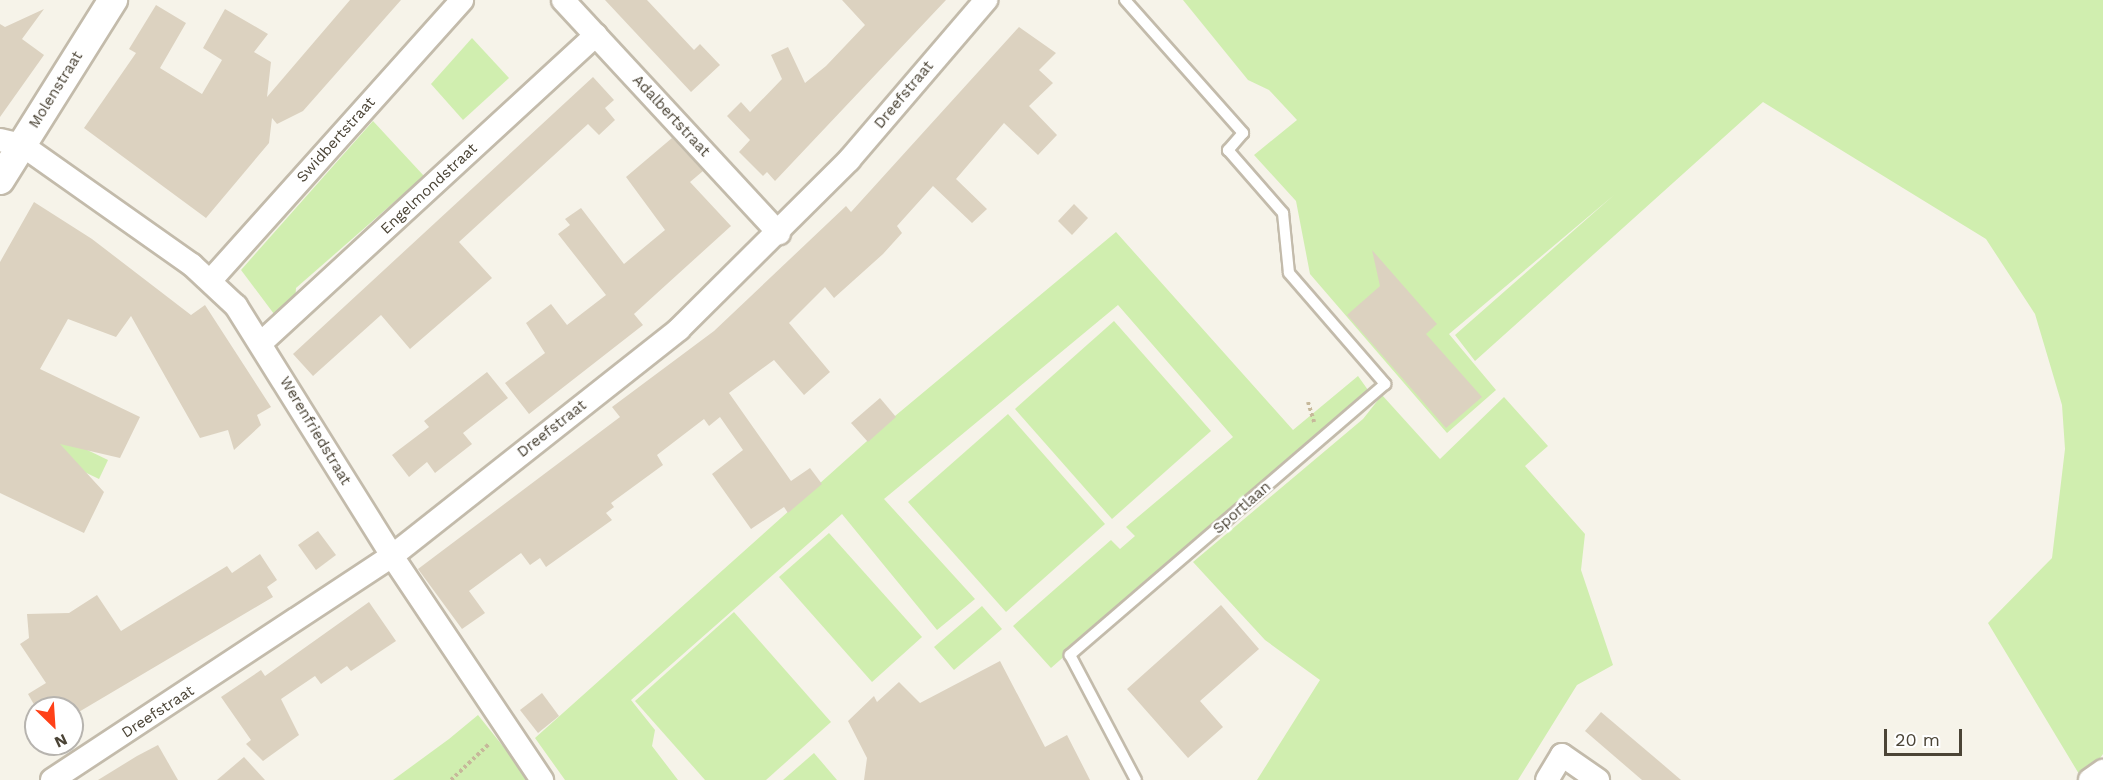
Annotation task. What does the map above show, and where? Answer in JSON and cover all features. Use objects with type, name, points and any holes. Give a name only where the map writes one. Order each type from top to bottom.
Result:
[{"type":"street","name":"Molenstraat","points":[[0,180],[11,142],[113,0]]},
{"type":"street","name":"Swidbertstraat","points":[[211,280],[462,0]]},
{"type":"street","name":"Adalbertstraat","points":[[563,0],[779,233]]},
{"type":"street","name":"Dreefstraat","points":[[52,780],[392,556],[679,329],[779,233],[983,1]]},
{"type":"street","name":"Engelmondstraat","points":[[261,343],[596,34]]},
{"type":"street","name":"Werenfriedstraat","points":[[11,142],[211,280],[261,343],[392,556],[505,729],[542,780]]},
{"type":"street","points":[[1547,780],[1562,755],[1598,780]]},
{"type":"street","points":[[2090,780],[2103,771]]},
{"type":"lane","name":"Sportlaan","points":[[1125,0],[1243,133],[1228,150],[1283,213],[1289,273],[1385,384],[1070,656],[1136,780]]},
{"type":"path","points":[[451,780],[505,729]]},
{"type":"green space","points":[[1183,0],[2103,0],[2103,754],[2096,764],[2079,774],[1988,623],[2052,558],[2065,449],[2062,405],[2035,314],[1986,239],[1763,102],[1475,361],[1455,335],[1614,195],[1449,334],[1496,390],[1447,433],[1310,274],[1296,201],[1254,155],[1297,120],[1269,90],[1248,80]]},
{"type":"green space","points":[[472,38],[509,78],[463,120],[431,84]]},
{"type":"green space","points":[[373,121],[424,176],[296,288],[295,303],[277,318],[241,270]]},
{"type":"green space","points":[[1116,232],[1293,430],[1358,376],[1368,390],[1051,668],[1013,626],[1111,540],[1120,549],[1135,536],[1126,527],[1233,437],[1118,305],[884,499],[975,599],[937,630],[842,514],[631,700],[655,730],[652,746],[678,780],[565,780],[535,738],[895,416]]},
{"type":"green space","points":[[1114,321],[1211,431],[1112,519],[1015,409]]},
{"type":"green space","points":[[1382,395],[1440,459],[1504,397],[1548,446],[1525,466],[1585,534],[1581,570],[1613,665],[1577,685],[1518,780],[1257,780],[1320,680],[1265,640],[1193,562],[1363,419]]},
{"type":"green space","points":[[1008,414],[1105,524],[1006,612],[908,502]]},
{"type":"green space","points":[[25,420],[108,460],[99,479],[16,439]]},
{"type":"green space","points":[[829,533],[922,637],[872,682],[779,577]]},
{"type":"green space","points":[[982,606],[1002,629],[954,670],[934,647]]},
{"type":"green space","points":[[734,612],[831,722],[766,780],[705,780],[635,701]]},
{"type":"green space","points":[[478,715],[530,780],[393,780],[449,739]]},
{"type":"green space","points":[[814,753],[837,780],[783,780]]},
{"type":"building","points":[[350,0],[401,0],[303,111],[277,124],[272,118],[269,143],[206,218],[84,128],[136,53],[129,49],[156,5],[186,23],[160,68],[202,94],[222,60],[203,48],[225,9],[268,34],[254,52],[271,62],[267,97]]},
{"type":"building","points":[[605,0],[647,0],[694,50],[700,44],[720,65],[691,92]]},
{"type":"building","points":[[842,0],[946,0],[775,181],[767,172],[763,176],[739,152],[750,140],[727,116],[741,102],[750,112],[782,79],[771,55],[788,47],[805,83],[826,66],[865,25]]},
{"type":"building","points":[[44,9],[22,39],[44,55],[0,117],[0,24],[5,27]]},
{"type":"building","points":[[1019,27],[1056,53],[1039,70],[1053,83],[1029,106],[1057,135],[1038,155],[1004,123],[956,179],[987,209],[972,223],[933,186],[897,226],[902,233],[883,254],[834,298],[825,287],[789,323],[830,372],[804,395],[774,360],[729,393],[791,481],[810,468],[822,484],[788,513],[784,507],[751,529],[712,474],[743,450],[720,417],[709,426],[704,419],[657,455],[663,465],[611,503],[614,507],[606,513],[612,520],[546,567],[540,558],[530,565],[521,553],[469,591],[485,613],[462,629],[418,569],[620,417],[612,407],[714,331],[846,206],[851,212]]},
{"type":"building","points":[[593,77],[614,100],[605,108],[615,120],[599,135],[588,124],[459,242],[492,278],[410,349],[381,315],[313,376],[293,354]]},
{"type":"building","points":[[672,138],[703,171],[690,182],[731,226],[634,314],[643,325],[529,414],[505,383],[545,353],[526,323],[551,304],[567,325],[606,295],[558,234],[570,225],[565,219],[581,208],[624,264],[665,230],[626,177]]},
{"type":"building","points":[[34,202],[92,239],[191,315],[205,305],[271,407],[257,415],[261,425],[234,450],[228,430],[200,438],[131,316],[116,337],[68,319],[40,369],[140,417],[120,458],[60,444],[104,492],[84,533],[0,493],[0,262]]},
{"type":"building","points":[[1074,204],[1088,218],[1072,235],[1058,221]]},
{"type":"building","points":[[1372,250],[1437,324],[1426,334],[1482,397],[1446,428],[1347,315],[1380,286]]},
{"type":"building","points":[[487,372],[508,398],[463,433],[472,444],[435,473],[427,462],[409,477],[392,455],[429,427],[424,421]]},
{"type":"building","points":[[880,398],[896,417],[868,442],[851,423]]},
{"type":"building","points":[[318,531],[336,555],[316,570],[298,545]]},
{"type":"building","points":[[260,554],[277,580],[267,587],[273,597],[84,709],[84,696],[29,696],[28,694],[46,683],[20,644],[29,638],[27,614],[69,613],[97,595],[121,631],[227,566],[232,573]]},
{"type":"building","points":[[369,602],[396,641],[351,671],[347,666],[321,684],[315,676],[281,699],[299,735],[263,761],[246,744],[251,740],[221,697],[261,670],[265,676]]},
{"type":"building","points":[[1221,605],[1259,649],[1200,701],[1223,727],[1188,758],[1127,689]]},
{"type":"building","points":[[1000,661],[1045,747],[1067,735],[1090,780],[864,780],[867,758],[848,721],[874,696],[877,702],[899,682],[920,703]]},
{"type":"building","points":[[542,693],[559,716],[538,733],[520,710]]},
{"type":"building","points":[[1601,712],[1681,780],[1642,780],[1585,731]]},
{"type":"building","points":[[158,745],[178,780],[98,780],[137,756]]},
{"type":"building","points":[[244,757],[265,780],[217,780]]}]
